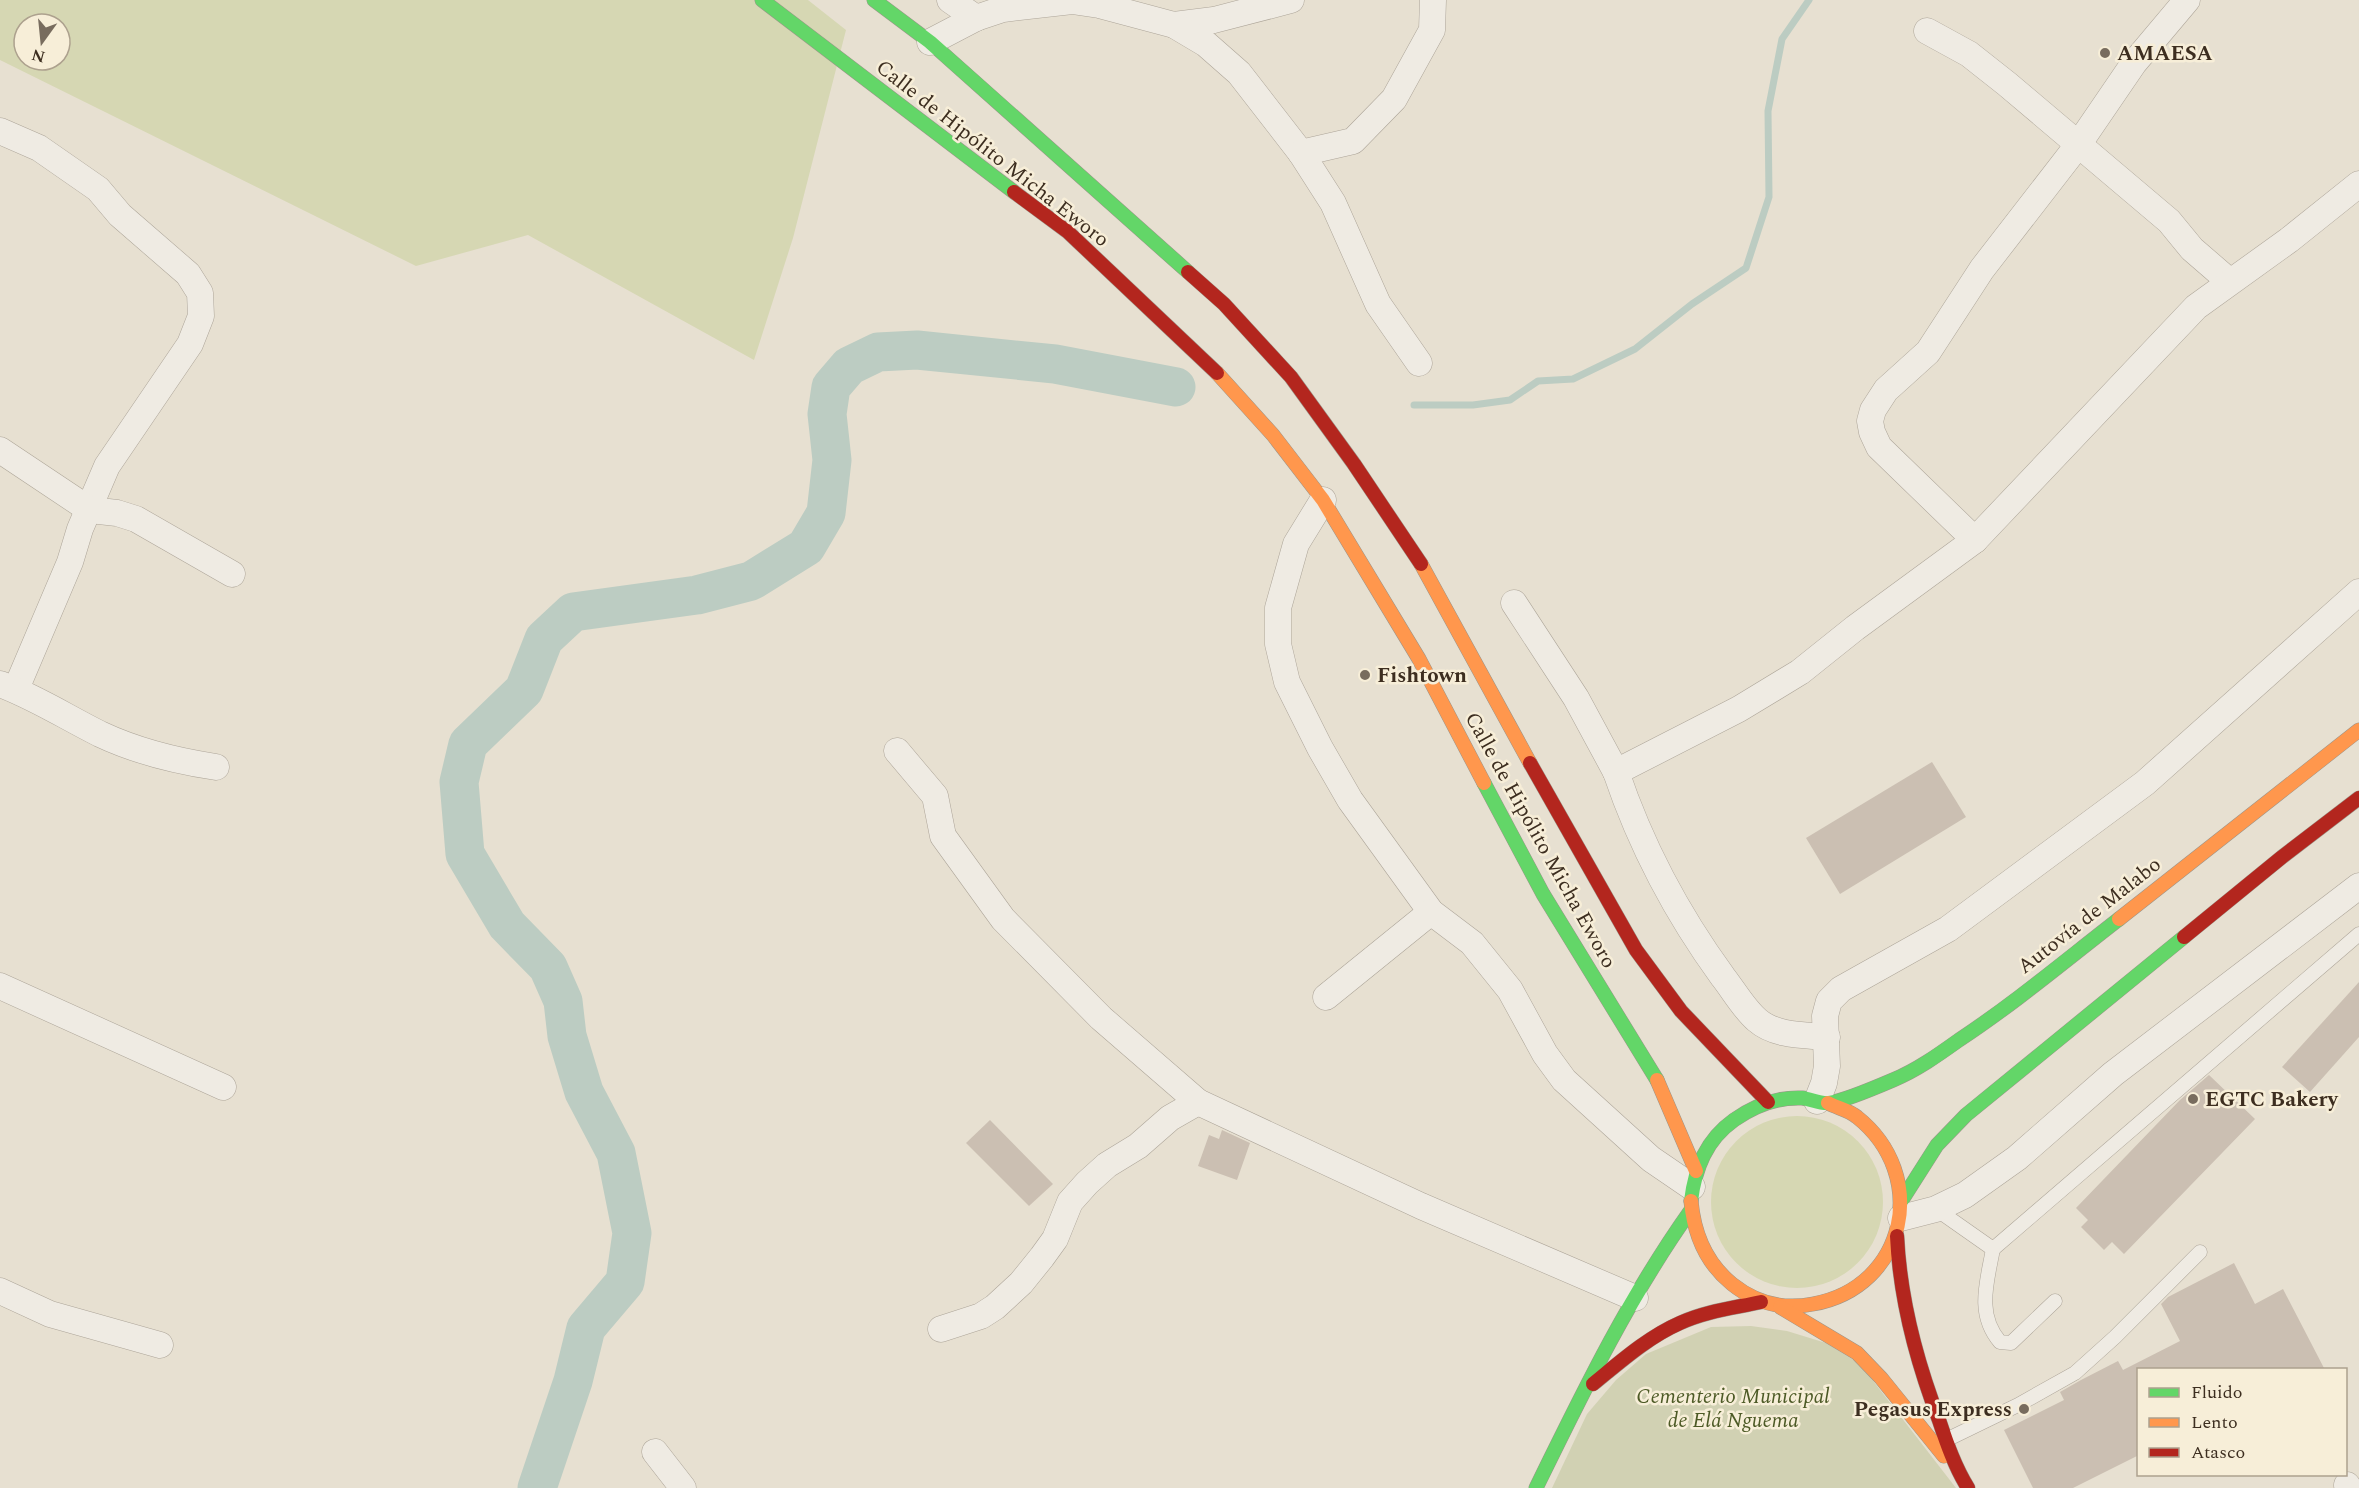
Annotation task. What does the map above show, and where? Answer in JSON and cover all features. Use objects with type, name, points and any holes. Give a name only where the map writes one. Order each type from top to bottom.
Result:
[{"type":"main road","name":"Calle de Hipólito Micha Eworo","points":[[762,0],[1068,232],[1204,359],[1273,435],[1323,500],[1419,659],[1543,894],[1654,1073],[1693,1190]]},
{"type":"main road","name":"Calle de Hipólito Micha Eworo","points":[[874,0],[930,42],[1224,304],[1291,377],[1418,559],[1587,866],[1636,950],[1682,1011],[1768,1102]]},
{"type":"main road","name":"Autovía de Malabo","points":[[1822,1102],[1911,1072],[1964,1037],[2035,985],[2359,730]]},
{"type":"main road","points":[[1780,1307],[1817,1306],[1852,1293],[1880,1269],[1900,1218],[1936,1145],[1966,1115],[2282,857],[2359,798]]},
{"type":"main road","points":[[1536,1488],[1584,1390],[1665,1247],[1693,1190],[1711,1141],[1736,1117],[1768,1102],[1802,1098],[1822,1102],[1857,1117],[1881,1139],[1896,1168],[1900,1218],[1901,1287],[1912,1346],[1957,1470]]},
{"type":"main road","points":[[1693,1190],[1698,1240],[1712,1267],[1734,1288],[1761,1302],[1780,1307],[1857,1353],[1881,1378],[1934,1445],[1957,1470],[1968,1488]]},
{"type":"main road","points":[[1584,1390],[1657,1336],[1681,1323],[1761,1302]]},
{"type":"street","points":[[950,0],[976,18]]},
{"type":"street","points":[[1174,25],[1214,20],[1291,0]]},
{"type":"street","points":[[1300,153],[1353,141],[1394,99],[1432,30],[1433,0]]},
{"type":"street","points":[[1975,540],[1879,447],[1870,421],[1873,410],[1886,390],[1928,352],[1982,269],[2078,145],[2134,63],[2187,0]]},
{"type":"street","points":[[930,42],[976,18],[1003,9],[1072,1],[1099,5],[1174,25],[1206,44],[1239,73],[1300,153],[1333,203],[1378,304],[1419,363]]},
{"type":"street","points":[[1927,31],[1969,54],[2169,221],[2192,249],[2229,282]]},
{"type":"street","points":[[0,131],[39,148],[98,189],[120,215],[188,274],[200,293],[201,316],[190,344],[107,466],[80,530],[70,562],[8,686],[102,735],[174,760],[216,767]]},
{"type":"street","points":[[1616,772],[1739,709],[1800,672],[1855,628],[1975,540],[2196,307],[2289,240],[2359,184]]},
{"type":"street","points":[[0,450],[90,510],[117,513],[136,519],[232,574]]},
{"type":"street","points":[[1323,500],[1296,544],[1278,608],[1278,644],[1287,682],[1320,748],[1350,800],[1431,912],[1472,943],[1510,990],[1545,1054],[1564,1080],[1651,1159],[1693,1190]]},
{"type":"street","points":[[1822,1102],[1827,1037],[1825,1016],[1829,1001],[1841,989],[1948,928],[2145,783],[2359,592]]},
{"type":"street","points":[[1514,603],[1576,698],[1616,772],[1654,866],[1700,945],[1756,1020],[1781,1032],[1827,1037]]},
{"type":"street","points":[[897,751],[935,796],[943,836],[1004,920],[1101,1018],[1198,1102],[1421,1206],[1635,1298]]},
{"type":"street","points":[[1900,1218],[1936,1209],[1965,1196],[2017,1158],[2113,1074],[2354,896]]},
{"type":"street","points":[[1326,997],[1431,912]]},
{"type":"street","points":[[0,986],[223,1087]]},
{"type":"street","points":[[941,1329],[981,1316],[995,1308],[1021,1283],[1042,1257],[1054,1239],[1070,1202],[1087,1183],[1107,1165],[1138,1146],[1170,1118],[1198,1102]]},
{"type":"street","points":[[0,1291],[50,1314],[160,1345]]},
{"type":"street","points":[[655,1452],[683,1488]]},
{"type":"lane","points":[[2055,1301],[2011,1343],[2000,1342],[1991,1331],[1984,1309],[1993,1249],[2359,934]]},
{"type":"lane","points":[[1936,1209],[1993,1249]]},
{"type":"lane","points":[[1946,1440],[2018,1405],[2075,1373],[2199,1252]]},
{"type":"green space","points":[[0,0],[808,0],[846,30],[793,238],[754,360],[528,235],[416,266],[24,72],[72,72],[72,12],[12,12],[12,66],[0,60]]},
{"type":"green space","points":[[1797,1116],[1830,1122],[1845,1130],[1858,1141],[1869,1154],[1877,1169],[1883,1202],[1877,1235],[1869,1250],[1858,1263],[1845,1274],[1830,1282],[1797,1288],[1764,1282],[1749,1274],[1736,1263],[1725,1250],[1717,1235],[1711,1202],[1717,1169],[1725,1154],[1736,1141],[1749,1130],[1764,1122]]},
{"type":"green space","name":"Cementerio Municipal de Elá Nguema","points":[[1751,1326],[1787,1331],[1826,1343],[1860,1364],[1956,1488],[1552,1488],[1587,1414],[1616,1380],[1646,1354],[1711,1327]]},
{"type":"building","points":[[1932,762],[1966,817],[1840,894],[1806,838]]},
{"type":"building","points":[[2359,982],[2359,1037],[2310,1092],[2282,1067]]},
{"type":"building","points":[[2209,1075],[2255,1119],[2124,1254],[2112,1242],[2104,1250],[2081,1227],[2088,1220],[2076,1208],[2180,1100]]},
{"type":"building","points":[[990,1120],[1053,1184],[1029,1206],[966,1143]]},
{"type":"building","points":[[1222,1130],[1250,1143],[1237,1180],[1198,1166],[1209,1135],[1219,1139]]},
{"type":"building","points":[[2234,1263],[2255,1304],[2283,1289],[2324,1368],[2137,1368],[2137,1456],[2073,1488],[2033,1488],[2004,1430],[2064,1400],[2060,1392],[2118,1361],[2123,1370],[2180,1341],[2161,1304],[2168,1297]]},
{"type":"waterway","points":[[1414,405],[1473,405],[1510,400],[1538,381],[1573,379],[1635,349],[1692,304],[1746,268],[1769,197],[1768,111],[1782,39],[1809,0]]},
{"type":"waterway","points":[[537,1488],[573,1381],[586,1328],[625,1282],[632,1233],[616,1153],[584,1092],[567,1036],[563,1001],[548,967],[507,925],[465,854],[459,782],[468,744],[524,690],[544,639],[573,612],[697,595],[751,581],[806,547],[826,513],[832,460],[827,414],[831,387],[849,366],[878,352],[917,350],[1055,364],[1176,387]]},
{"type":"traffic: fast","points":[[762,0],[1014,192]]},
{"type":"traffic: fast","points":[[874,0],[930,42],[1188,272]]},
{"type":"traffic: fast","points":[[1484,783],[1543,894],[1657,1080]]},
{"type":"traffic: fast","points":[[1691,1201],[1695,1177],[1703,1156],[1716,1136],[1734,1120],[1758,1107],[1784,1099],[1802,1098],[1822,1103],[1835,1102],[1910,1072],[2000,1011],[2119,919]]},
{"type":"traffic: fast","points":[[1902,1200],[1937,1145],[1966,1115],[2184,937]]},
{"type":"traffic: fast","points":[[1536,1488],[1627,1311],[1691,1210]]},
{"type":"traffic: slow","points":[[1217,373],[1273,435],[1323,500],[1419,659],[1484,783]]},
{"type":"traffic: slow","points":[[1421,564],[1530,763]]},
{"type":"traffic: slow","points":[[2119,919],[2359,730]]},
{"type":"traffic: slow","points":[[1657,1080],[1696,1171]]},
{"type":"traffic: slow","points":[[1691,1201],[1698,1236],[1708,1257],[1732,1284],[1761,1301],[1781,1306],[1813,1304],[1845,1293],[1870,1276],[1887,1253],[1898,1226],[1900,1197],[1894,1168],[1880,1141],[1857,1117],[1828,1103]]},
{"type":"traffic: slow","points":[[1780,1307],[1857,1353],[1881,1378],[1944,1456]]},
{"type":"traffic: jam","points":[[1014,192],[1068,232],[1217,373]]},
{"type":"traffic: jam","points":[[1188,272],[1224,304],[1291,377],[1354,464],[1421,564]]},
{"type":"traffic: jam","points":[[1530,763],[1636,950],[1681,1011],[1768,1102]]},
{"type":"traffic: jam","points":[[2184,937],[2359,798]]},
{"type":"traffic: jam","points":[[1897,1236],[1902,1283],[1916,1352],[1948,1447],[1968,1488]]},
{"type":"traffic: jam","points":[[1593,1384],[1635,1350],[1680,1323],[1720,1310],[1761,1302]]},
{"type":"place","name":"AMAESA","points":[[2105,53]]},
{"type":"place","name":"Fishtown","points":[[1365,675]]},
{"type":"place","name":"EGTC Bakery","points":[[2193,1099]]},
{"type":"place","name":"Pegasus Express","points":[[2024,1409]]}]
